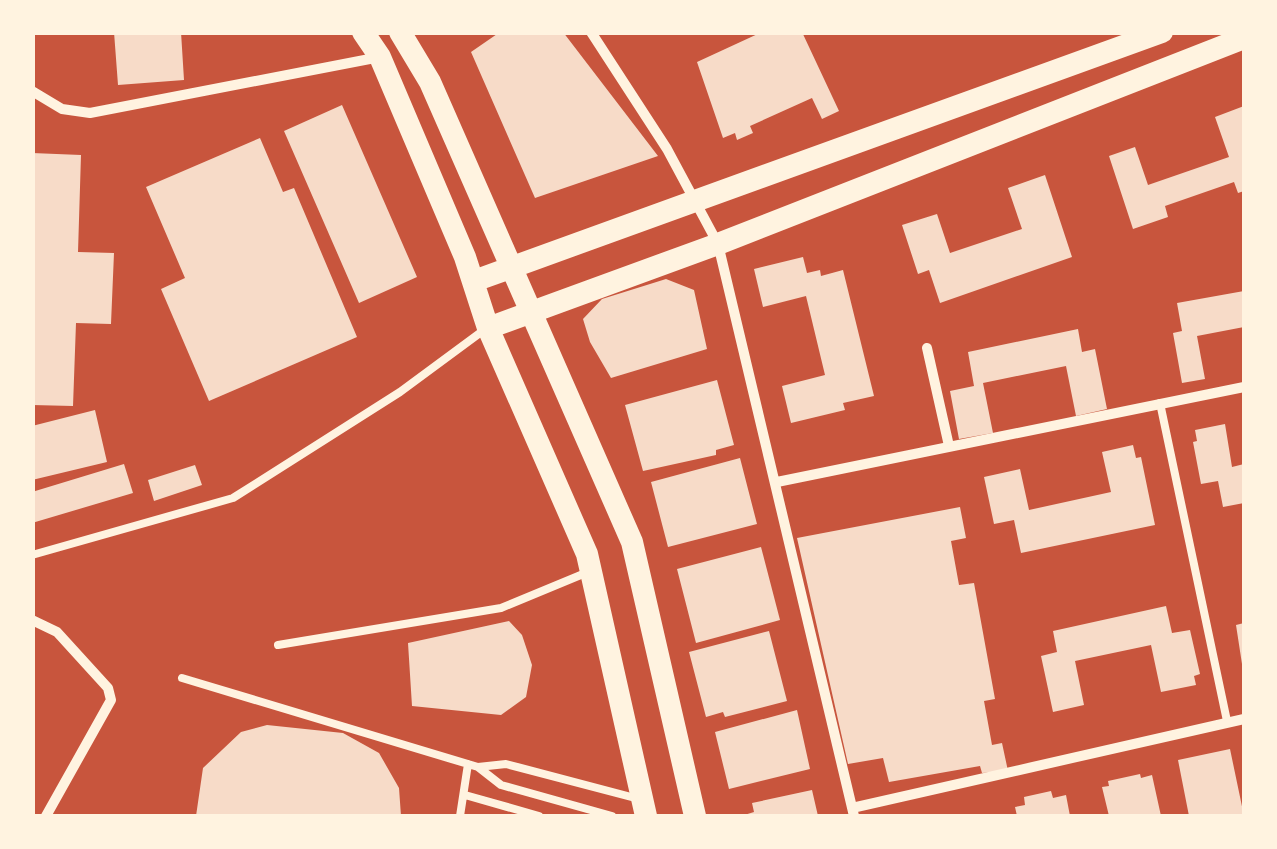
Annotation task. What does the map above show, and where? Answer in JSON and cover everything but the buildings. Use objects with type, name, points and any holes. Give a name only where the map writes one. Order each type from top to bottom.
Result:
[{"type":"main road","points":[[363,32],[380,57],[474,281],[488,328],[592,570],[644,808]]},
{"type":"main road","points":[[400,32],[430,82],[515,268],[632,542],[695,816]]},
{"type":"main road","points":[[474,281],[1162,32]]},
{"type":"main road","points":[[488,328],[718,244],[1244,38]]},
{"type":"street","points":[[592,32],[698,203],[718,244],[853,812],[1244,719]]},
{"type":"street","points":[[32,91],[62,109],[90,113],[380,57]]},
{"type":"street","points":[[927,348],[949,446]]},
{"type":"street","points":[[777,482],[1244,387]]},
{"type":"street","points":[[32,620],[57,632],[108,688],[111,700],[46,816]]},
{"type":"lane","points":[[32,555],[233,498],[400,392],[488,328]]},
{"type":"lane","points":[[1160,403],[1228,721]]},
{"type":"lane","points":[[278,645],[501,608],[592,570]]},
{"type":"lane","points":[[182,678],[473,766],[502,785],[612,816]]},
{"type":"lane","points":[[473,766],[506,764],[644,808]]},
{"type":"lane","points":[[460,816],[473,766]]},
{"type":"lane","points":[[465,795],[540,816]]}]
